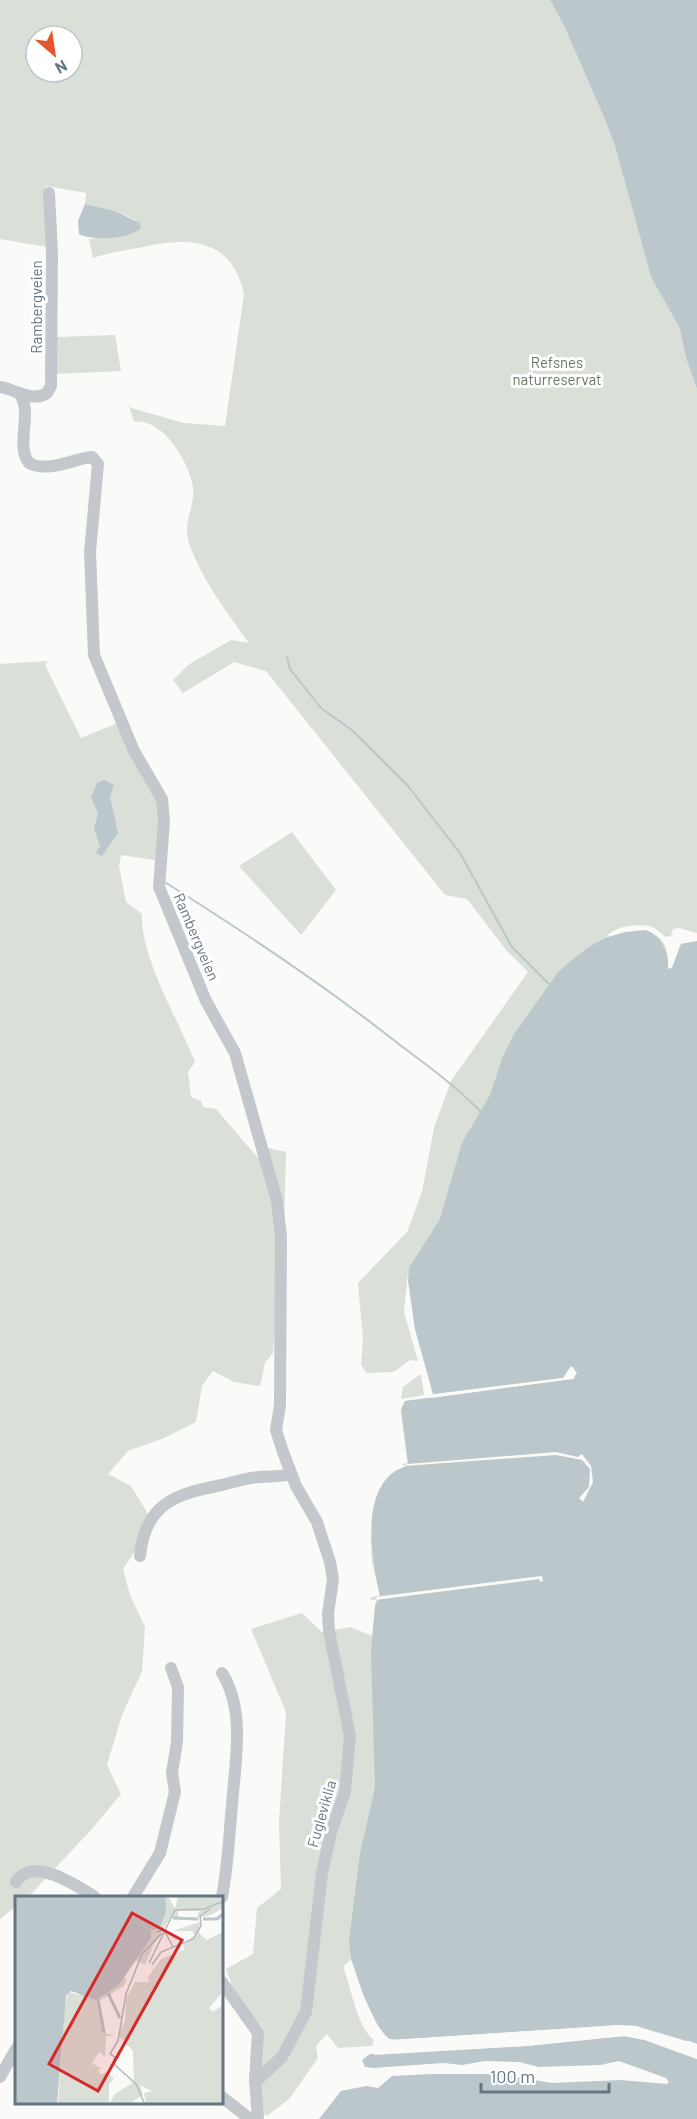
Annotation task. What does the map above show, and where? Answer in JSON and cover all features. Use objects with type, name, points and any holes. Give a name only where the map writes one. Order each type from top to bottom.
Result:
[{"type":"street","name":"Rambergveien","points":[[20,394],[44,396],[51,386],[52,253],[48,193]]},
{"type":"street","name":"Rambergveien","points":[[0,387],[16,390],[25,403],[25,452],[29,463],[48,466],[92,457],[98,464],[90,552],[95,660],[134,751],[162,800],[165,814],[159,887],[206,1001],[235,1053],[277,1201],[281,1236],[280,1405],[276,1426]]},
{"type":"street","name":"Fugleviklia","points":[[255,2082],[282,2057],[306,2012],[322,1874],[331,1832],[346,1787],[350,1736],[329,1631],[328,1614],[333,1579],[330,1562],[317,1521],[291,1474],[276,1426]]},
{"type":"street","points":[[140,1557],[143,1533],[150,1519],[175,1498],[190,1491],[242,1479],[291,1474]]},
{"type":"street","points":[[134,1896],[160,1853],[175,1792],[172,1773],[177,1742],[178,1687],[171,1668]]},
{"type":"street","points":[[222,1674],[232,1694],[237,1744],[230,1850],[222,1896]]},
{"type":"street","points":[[16,1882],[27,1873],[40,1872],[60,1877],[93,1896]]},
{"type":"street","points":[[224,1985],[257,2030],[255,2082],[258,2119]]},
{"type":"street","points":[[0,2078],[15,2051]]},
{"type":"street","points":[[224,2099],[250,2119]]},
{"type":"green space","name":"Refsnes naturreservat","points":[[0,0],[550,0],[565,28],[615,146],[651,277],[680,329],[686,358],[697,389],[697,933],[679,928],[673,929],[671,936],[666,937],[651,927],[638,925],[620,928],[606,937],[640,932],[658,937],[668,954],[668,969],[672,968],[681,944],[697,941],[697,2044],[636,2026],[386,2037],[370,2009],[351,1959],[343,1967],[359,2017],[374,2040],[372,2046],[338,2048],[327,2034],[316,2046],[318,2058],[289,2099],[267,2116],[258,2109],[263,2029],[235,1994],[226,1969],[253,1954],[257,1908],[281,1889],[279,1823],[286,1712],[251,1629],[302,1613],[322,1632],[351,1627],[372,1636],[376,1600],[371,1600],[371,1597],[380,1596],[372,1562],[371,1539],[377,1500],[383,1483],[395,1470],[405,1467],[402,1464],[408,1463],[401,1410],[405,1401],[574,1379],[575,1368],[520,1383],[433,1394],[415,1329],[408,1272],[404,1312],[418,1361],[410,1360],[394,1372],[367,1373],[361,1365],[363,1338],[358,1283],[407,1232],[422,1192],[434,1128],[451,1081],[528,972],[507,951],[467,899],[445,895],[266,671],[234,662],[183,693],[173,680],[188,665],[231,640],[249,643],[209,584],[190,546],[187,530],[193,488],[186,466],[164,434],[144,422],[134,422],[128,402],[131,408],[184,423],[225,426],[244,294],[238,275],[229,261],[218,251],[190,242],[156,244],[93,258],[89,239],[114,237],[136,220],[115,211],[85,204],[86,193],[46,186],[47,247],[0,239]]},
{"type":"green space","points":[[115,335],[121,371],[54,374],[56,337]]},
{"type":"green space","points":[[48,661],[45,665],[81,738],[120,722],[158,802],[160,823],[155,860],[121,855],[119,866],[126,902],[142,914],[147,950],[195,1062],[188,1072],[191,1097],[201,1101],[203,1107],[216,1109],[258,1158],[269,1148],[286,1152],[284,1228],[273,1353],[265,1363],[260,1386],[234,1382],[213,1371],[202,1386],[196,1422],[164,1438],[128,1451],[108,1474],[131,1486],[151,1519],[141,1542],[123,1569],[130,1595],[145,1627],[142,1671],[122,1715],[107,1765],[121,1794],[32,1893],[28,1896],[15,1896],[15,1907],[0,1919],[0,664]]},
{"type":"green space","points":[[292,832],[336,890],[301,935],[239,866]]},
{"type":"green space","points":[[421,1374],[424,1395],[401,1399],[403,1387]]},
{"type":"shaded area","points":[[550,0],[697,0],[697,389],[686,358],[680,329],[651,277],[615,146],[565,28]]},
{"type":"shaded area","points":[[85,204],[115,211],[140,223],[141,228],[128,235],[110,238],[93,238],[79,234],[78,221]]},
{"type":"shaded area","points":[[104,780],[114,785],[110,797],[118,833],[102,856],[96,853],[100,846],[94,829],[98,813],[91,797],[97,783]]},
{"type":"shaded area","points":[[646,930],[656,936],[663,946],[668,969],[672,968],[681,944],[697,941],[697,2044],[636,2026],[619,2025],[390,2040],[378,2026],[364,1997],[351,1959],[349,1941],[360,1854],[375,1787],[371,1653],[375,1606],[379,1599],[540,1579],[542,1576],[380,1596],[373,1554],[374,1507],[386,1479],[406,1466],[556,1454],[408,1464],[401,1410],[405,1401],[574,1379],[576,1375],[573,1366],[563,1378],[433,1394],[415,1329],[408,1281],[409,1268],[440,1219],[462,1143],[490,1095],[503,1056],[514,1034],[559,971],[587,948],[605,938],[625,932]]},
{"type":"shaded area","points":[[624,2036],[645,2040],[697,2059],[697,2119],[319,2119],[341,2091],[366,2086],[378,2088],[392,2076],[499,2074],[552,2083],[620,2080],[667,2084],[669,2082],[666,2078],[619,2061],[600,2065],[539,2067],[519,2062],[485,2061],[462,2065],[443,2063],[373,2068],[365,2067],[362,2060],[370,2054],[526,2046]]},
{"type":"pier","points":[[571,1366],[577,1373],[572,1379],[431,1398],[432,1395],[563,1378]]},
{"type":"pier","points":[[556,1452],[578,1457],[582,1454],[591,1466],[593,1482],[583,1502],[579,1498],[589,1487],[590,1469],[582,1460],[556,1455],[402,1466],[408,1464]]},
{"type":"pier","points":[[542,1576],[543,1581],[540,1582],[539,1579],[375,1600],[377,1597]]},
{"type":"pier","points":[[618,2025],[636,2026],[681,2041],[690,2041],[697,2044],[697,2047],[635,2029],[619,2028],[397,2043],[389,2043],[383,2038],[397,2040]]},
{"type":"pier","points":[[624,2033],[646,2037],[697,2056],[697,2059],[645,2040],[624,2036],[526,2046],[374,2055],[376,2052],[406,2049],[525,2043]]},
{"type":"waterway","points":[[287,657],[290,669],[321,708],[353,731],[408,786],[460,853],[512,947],[549,984]]},
{"type":"waterway","points":[[163,881],[342,1001],[442,1077],[481,1112]]}]
